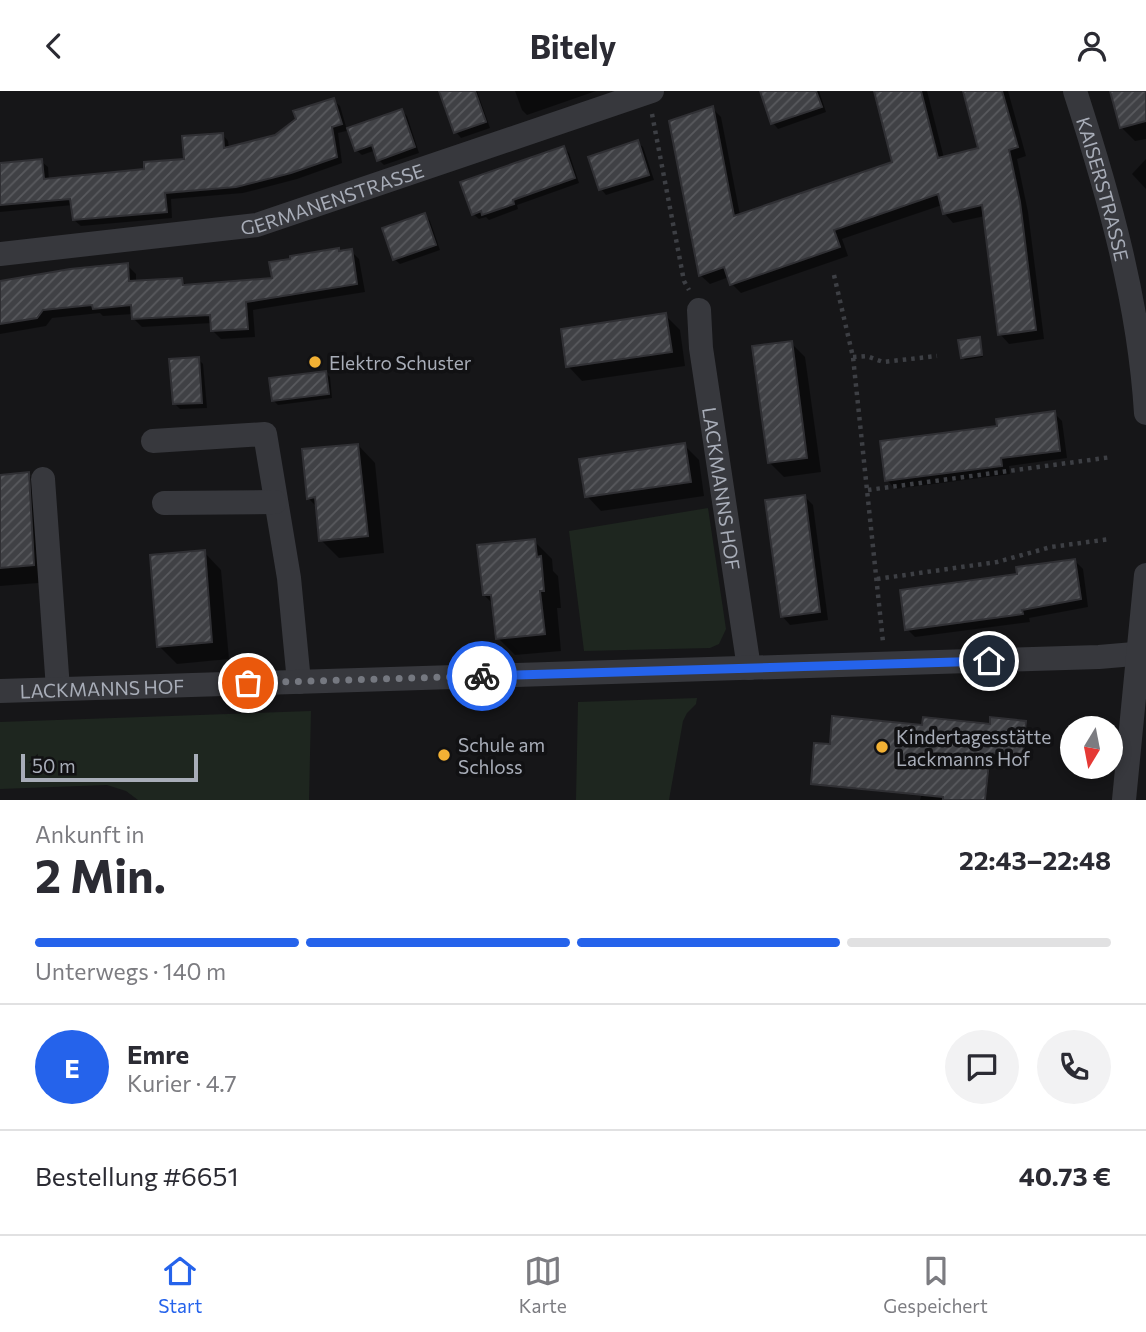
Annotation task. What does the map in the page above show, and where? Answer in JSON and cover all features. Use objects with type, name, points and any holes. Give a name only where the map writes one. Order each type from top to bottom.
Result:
[{"type":"street","name":"KAISERSTRASSE","points":[[1074,91],[1109,201],[1143,343],[1146,413]]},
{"type":"street","name":"GERMANENSTRASSE","points":[[0,254],[257,225],[650,92]]},
{"type":"street","name":"LACKMANNS HOF","points":[[699,310],[701,348],[749,668]]},
{"type":"street","points":[[153,441],[265,434],[289,578],[299,682]]},
{"type":"street","points":[[43,479],[64,689]]},
{"type":"street","points":[[164,503],[275,502]]},
{"type":"street","points":[[64,569],[64,689]]},
{"type":"street","points":[[1124,800],[1142,654],[1146,575]]},
{"type":"street","name":"LACKMANNS HOF","points":[[0,691],[1142,654]]},
{"type":"path","points":[[650,92],[684,281],[699,310]]},
{"type":"path","points":[[834,275],[853,356],[886,664]]},
{"type":"path","points":[[853,356],[867,356],[883,362],[937,356]]},
{"type":"path","points":[[868,490],[1112,457]]},
{"type":"path","points":[[877,579],[997,562],[1051,547],[1110,539]]},
{"type":"shaded area","points":[[708,508],[726,629],[719,644],[710,648],[584,651],[569,531]]},
{"type":"shaded area","points":[[697,698],[696,704],[683,721],[669,800],[576,800],[578,702]]},
{"type":"shaded area","points":[[311,711],[309,800],[138,800],[126,791],[107,785],[0,789],[0,722]]},
{"type":"building","points":[[439,91],[475,91],[486,122],[454,133]]},
{"type":"building","points":[[760,91],[816,91],[822,107],[771,124]]},
{"type":"building","points":[[874,91],[921,91],[938,158],[978,148],[963,91],[1002,91],[1018,147],[1009,150],[1020,202],[1036,330],[998,335],[982,205],[943,214],[938,194],[834,230],[840,247],[730,285],[724,267],[699,276],[669,121],[713,106],[734,216],[892,162]]},
{"type":"building","points":[[1110,91],[1146,91],[1146,121],[1120,128]]},
{"type":"building","points":[[334,98],[342,124],[332,127],[337,157],[291,173],[236,187],[165,193],[167,212],[73,220],[70,199],[0,205],[0,163],[42,159],[44,179],[144,169],[144,162],[184,159],[182,136],[223,133],[224,148],[275,135],[296,119],[293,111]]},
{"type":"building","points":[[402,109],[415,147],[377,161],[372,145],[355,151],[347,128]]},
{"type":"building","points":[[638,140],[649,175],[599,190],[588,157]]},
{"type":"building","points":[[564,146],[575,178],[513,200],[514,204],[482,215],[481,211],[472,215],[460,182]]},
{"type":"building","points":[[425,213],[436,245],[393,260],[382,228]]},
{"type":"building","points":[[339,248],[339,251],[352,249],[357,284],[246,302],[248,329],[211,331],[210,315],[132,319],[131,305],[93,309],[92,305],[43,310],[37,318],[0,324],[0,281],[70,269],[128,263],[129,281],[182,278],[183,285],[272,278],[269,262]]},
{"type":"building","points":[[666,313],[672,352],[566,367],[561,329]]},
{"type":"building","points":[[980,337],[982,355],[961,358],[958,340]]},
{"type":"building","points":[[792,341],[807,458],[768,463],[752,346]]},
{"type":"building","points":[[199,357],[202,403],[173,404],[169,359]]},
{"type":"building","points":[[326,371],[329,394],[272,401],[269,378]]},
{"type":"building","points":[[1055,411],[1060,451],[1001,458],[1002,466],[885,481],[880,441],[997,426],[996,419]]},
{"type":"building","points":[[685,443],[691,482],[585,497],[579,459]]},
{"type":"building","points":[[358,444],[368,536],[319,541],[315,497],[307,499],[302,449]]},
{"type":"building","points":[[29,472],[34,565],[0,568],[0,475]]},
{"type":"building","points":[[805,495],[820,612],[781,617],[765,500]]},
{"type":"building","points":[[535,539],[537,557],[541,556],[544,591],[540,591],[545,634],[496,639],[491,595],[483,595],[477,545]]},
{"type":"building","points":[[205,550],[212,642],[157,647],[150,555]]},
{"type":"building","points":[[1075,559],[1081,599],[1022,610],[1023,614],[905,630],[900,590],[1017,574],[1016,567]]},
{"type":"building","points":[[832,716],[922,725],[923,717],[990,724],[990,717],[1026,721],[1023,756],[990,753],[985,800],[943,800],[943,797],[811,784],[814,743],[830,744]]},
{"type":"way so far","points":[[248,683],[482,676]]},
{"type":"place","name":"Elektro Schuster","points":[[315,362]]},
{"type":"place","name":"Kindertagesstätte Lackmanns Hof","points":[[882,747]]},
{"type":"place","name":"Schule am Schloss","points":[[444,755]]},
{"type":"route","points":[[482,676],[989,661]]}]
